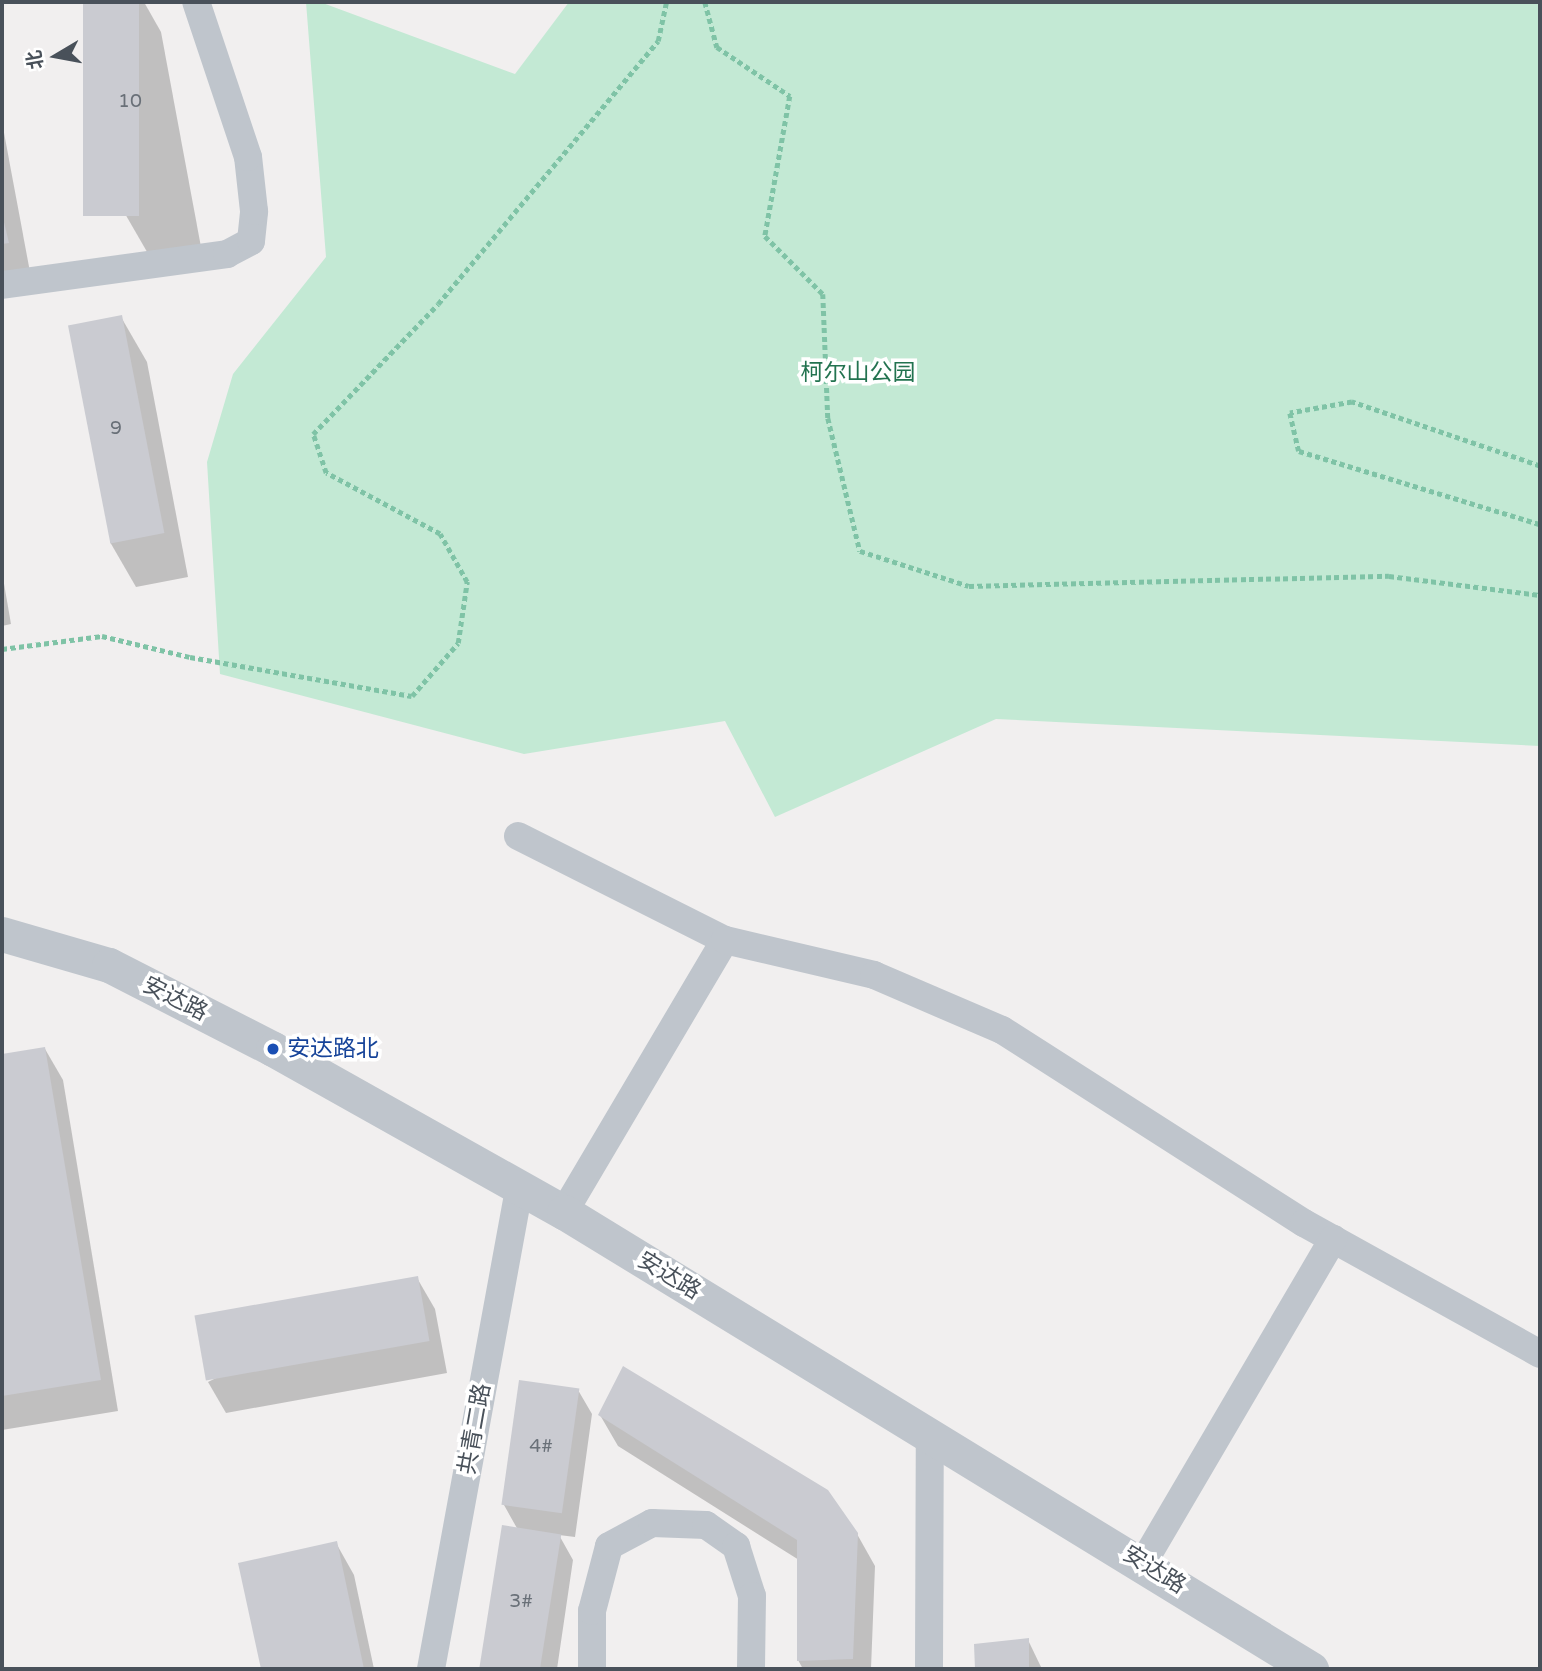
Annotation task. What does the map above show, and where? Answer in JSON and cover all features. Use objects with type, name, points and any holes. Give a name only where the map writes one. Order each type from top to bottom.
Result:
[{"type":"street","points":[[2,285],[227,254],[251,241],[254,211],[248,157],[196,2]]},
{"type":"street","points":[[519,836],[725,940],[874,975],[1002,1030],[1333,1239],[1540,1354]]},
{"type":"street","name":"安达路","points":[[2,934],[109,965],[273,1049],[564,1212],[1143,1563],[1311,1669]]},
{"type":"street","points":[[564,1212],[725,940]]},
{"type":"street","name":"共青二路","points":[[431,1669],[519,1188]]},
{"type":"street","points":[[1143,1563],[1333,1239]]},
{"type":"street","points":[[929,1669],[930,1433]]},
{"type":"street","points":[[592,1669],[592,1611],[608,1546],[652,1523],[706,1525],[736,1546],[752,1596],[751,1669]]},
{"type":"path","points":[[2,649],[102,636],[190,657],[412,696],[458,643],[467,582],[440,534],[326,473],[313,434],[438,304],[657,41],[666,2]]},
{"type":"path","points":[[705,2],[717,47],[790,96],[765,236],[823,294],[828,418],[860,551],[970,586],[1389,576],[1540,595]]},
{"type":"path","points":[[1540,466],[1352,402],[1290,414],[1299,451],[1540,524]]},
{"type":"green space","name":"柯尔山公园","points":[[306,2],[320,2],[515,74],[569,2],[1540,2],[1540,746],[996,719],[775,817],[725,721],[524,754],[220,674],[207,462],[233,374],[326,257]]},
{"type":"building","points":[[83,2],[139,2],[139,216],[83,216]]},
{"type":"building","points":[[2,214],[9,243],[2,244]]},
{"type":"building","points":[[122,315],[164,533],[110,543],[68,325]]},
{"type":"building","points":[[45,1047],[101,1380],[2,1396],[2,1054]]},
{"type":"building","points":[[418,1276],[429,1341],[206,1380],[194,1315]]},
{"type":"building","points":[[623,1366],[828,1490],[858,1533],[853,1659],[797,1661],[797,1540],[598,1415]]},
{"type":"building","points":[[519,1380],[579,1388],[562,1513],[501,1505]]},
{"type":"building","points":[[502,1525],[561,1534],[540,1669],[479,1669]]},
{"type":"building","points":[[337,1541],[364,1669],[261,1669],[238,1563]]},
{"type":"building","points":[[1029,1638],[1029,1669],[975,1669],[974,1644]]},
{"type":"place","name":"安达路北","points":[[273,1049]]}]
